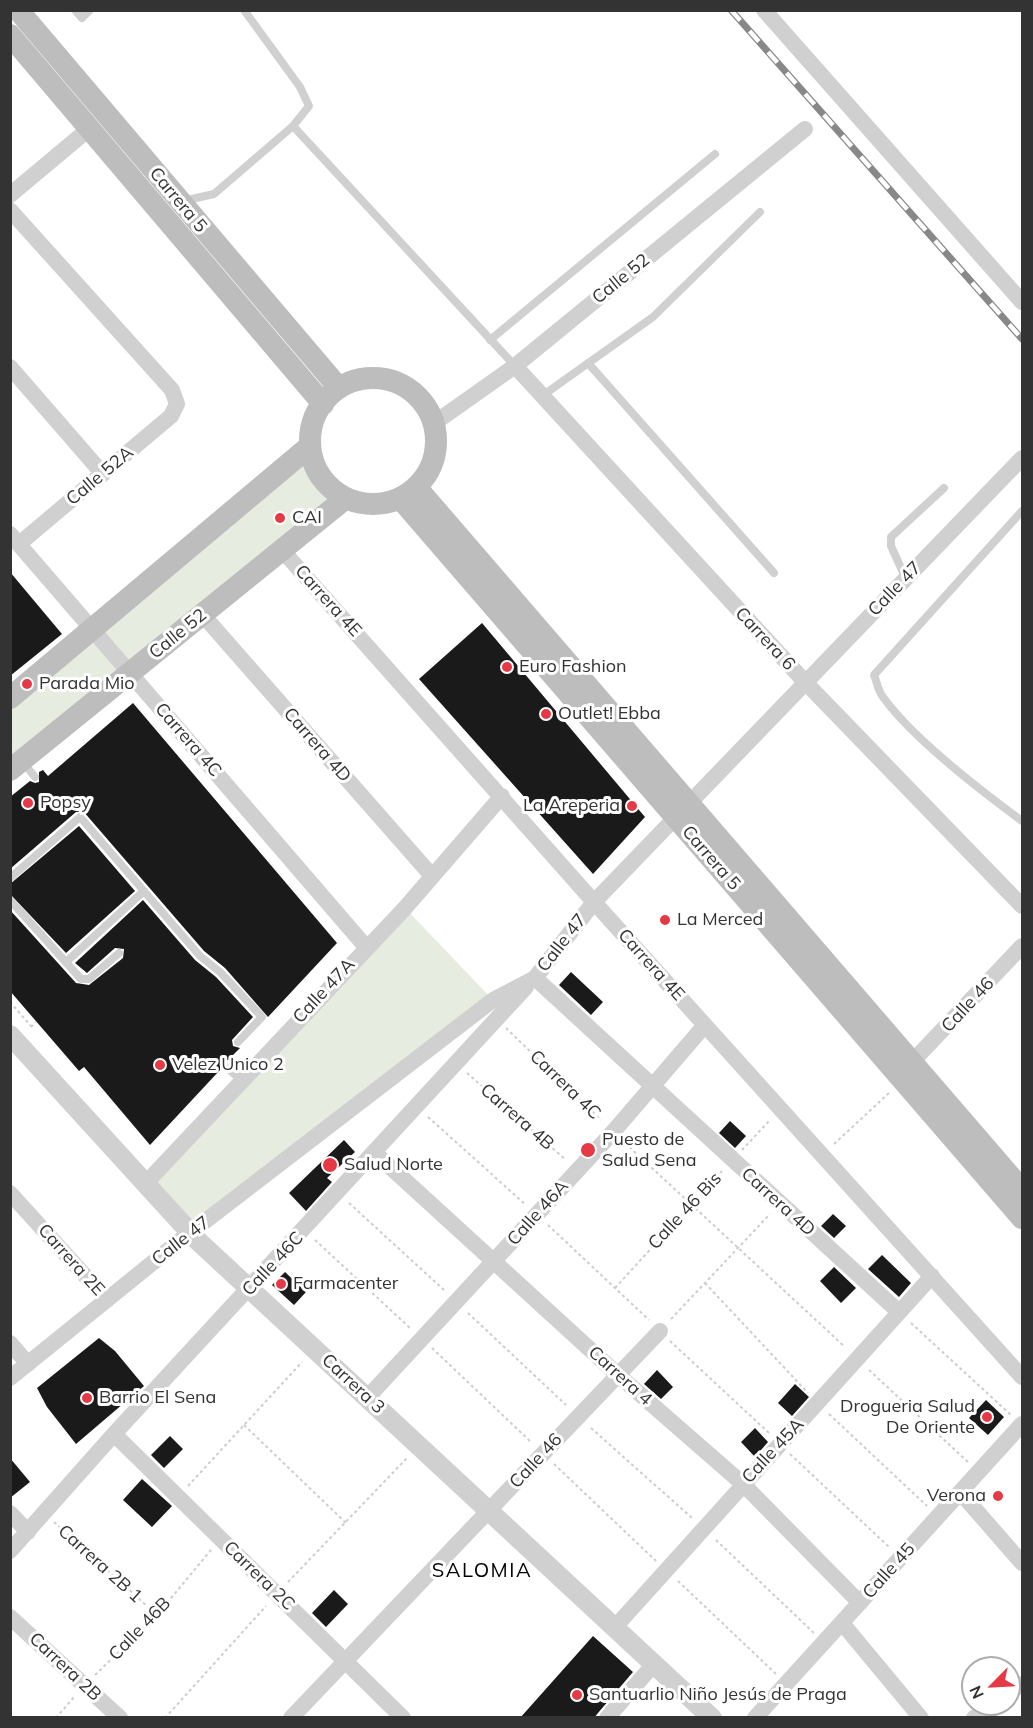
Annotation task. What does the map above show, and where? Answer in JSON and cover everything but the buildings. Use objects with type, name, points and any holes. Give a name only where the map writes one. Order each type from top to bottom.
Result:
[{"type":"main road","name":"Carrera 5","points":[[18,10],[172,208],[331,396]]},
{"type":"main road","name":"Carrera 5","points":[[10,35],[90,128],[172,208]]},
{"type":"main road","points":[[376,378],[395,382],[421,401],[434,424],[435,451],[432,464],[408,493],[373,504],[346,498],[322,477],[310,446],[315,417],[331,396],[363,379],[376,378]]},
{"type":"main road","points":[[10,698],[310,446]]},
{"type":"main road","name":"Carrera 5","points":[[408,493],[683,810],[1023,1218]]},
{"type":"main road","name":"Calle 52","points":[[22,769],[130,673],[346,498]]},
{"type":"main road","name":"Carrera 5","points":[[683,810],[912,1062],[1023,1190]]},
{"type":"street","points":[[764,10],[1023,302]]},
{"type":"street","points":[[10,195],[90,128]]},
{"type":"street","name":"Calle 52","points":[[434,424],[514,366],[805,129]]},
{"type":"street","name":"Calle 52A","points":[[10,210],[172,390],[177,404],[171,416],[103,474],[15,539]]},
{"type":"street","name":"Carrera 6","points":[[514,366],[806,683],[1023,906]]},
{"type":"street","points":[[10,367],[103,474]]},
{"type":"street","name":"Calle 47","points":[[10,1378],[190,1233],[493,1000],[535,978],[594,902],[1023,458]]},
{"type":"street","name":"Carrera 4C","points":[[15,539],[366,946]]},
{"type":"street","name":"Carrera 4E","points":[[282,550],[594,902],[1023,1377]]},
{"type":"street","name":"Carrera 4D","points":[[202,614],[432,876]]},
{"type":"street","name":"Calle 47A","points":[[145,1185],[432,876],[502,796]]},
{"type":"street","name":"Calle 46","points":[[912,1062],[1023,946]]},
{"type":"street","name":"Carrera 4D","points":[[535,978],[652,1088],[899,1312]]},
{"type":"street","name":"Calle 46C","points":[[10,1551],[114,1434],[535,978]]},
{"type":"street","name":"Calle 46A","points":[[368,1398],[613,1132],[705,1025]]},
{"type":"street","name":"Carrera 3","points":[[13,1044],[190,1233],[712,1718]]},
{"type":"street","name":"Carrera 4","points":[[375,1153],[618,1375],[743,1484],[860,1604]]},
{"type":"street","name":"Carrera 2E","points":[[10,1192],[107,1300]]},
{"type":"street","name":"Calle 45A","points":[[615,1627],[932,1276]]},
{"type":"street","name":"Calle 46","points":[[291,1718],[660,1331]]},
{"type":"street","points":[[10,1342],[28,1364]]},
{"type":"street","name":"Calle 45","points":[[755,1718],[1022,1424]]},
{"type":"street","name":"Carrera 2C","points":[[114,1434],[403,1718]]},
{"type":"street","points":[[960,1492],[1023,1563]]},
{"type":"street","name":"Carrera 2B 1","points":[[10,1513],[28,1532]]},
{"type":"street","name":"Carrera 2B","points":[[10,1617],[120,1718]]},
{"type":"street","points":[[842,1623],[921,1718]]},
{"type":"street","points":[[607,1718],[654,1664]]},
{"type":"lane","points":[[75,10],[81,18],[90,10]]},
{"type":"lane","points":[[172,208],[214,194],[293,126],[309,106],[307,98],[244,10]]},
{"type":"lane","points":[[293,126],[514,366]]},
{"type":"lane","points":[[490,340],[716,154]]},
{"type":"lane","points":[[542,396],[653,317],[760,212]]},
{"type":"lane","points":[[588,363],[774,573]]},
{"type":"lane","points":[[906,579],[891,546],[891,537],[944,488]]},
{"type":"lane","points":[[1023,511],[874,675],[882,696],[922,738],[992,799],[1023,821]]},
{"type":"lane","points":[[10,878],[80,817],[200,956],[220,972],[262,1017],[238,1042]]},
{"type":"lane","points":[[66,962],[144,891]]},
{"type":"lane","points":[[10,900],[85,981],[119,953]]},
{"type":"lane","points":[[224,1065],[241,1080]]},
{"type":"path","points":[[10,1002],[31,1026]]},
{"type":"path","name":"Carrera 4C","points":[[497,1019],[613,1132],[739,1247]]},
{"type":"path","name":"Carrera 4B","points":[[456,1064],[578,1170]]},
{"type":"path","points":[[823,1154],[897,1086]]},
{"type":"path","name":"Calle 46 Bis","points":[[615,1288],[782,1108]]},
{"type":"path","points":[[660,1331],[780,1204]]},
{"type":"path","points":[[899,1312],[1022,1424]]},
{"type":"path","points":[[178,1497],[307,1357]]},
{"type":"path","points":[[244,1425],[346,1523]]},
{"type":"path","name":"Carrera 2B 1","points":[[44,1514],[157,1615]]},
{"type":"path","name":"Calle 46B","points":[[57,1718],[85,1685],[157,1615],[221,1539]]},
{"type":"shaded area","points":[[310,446],[322,477],[346,498],[11,770],[11,698]]},
{"type":"shaded area","points":[[405,908],[493,1000],[190,1233],[145,1184]]},
{"type":"railway","points":[[731,10],[1022,339]]},
{"type":"place","name":"CAI","points":[[280,518]]},
{"type":"place","name":"Euro Fashion","points":[[507,667]]},
{"type":"place","name":"Parada Mio","points":[[27,684]]},
{"type":"place","name":"Outlet! Ebba","points":[[546,714]]},
{"type":"place","name":"Popsy","points":[[28,803]]},
{"type":"place","name":"La Areperia","points":[[632,806]]},
{"type":"place","name":"La Merced","points":[[665,920]]},
{"type":"place","name":"Velez Unico 2","points":[[160,1065]]},
{"type":"place","name":"Puesto de Salud Sena","points":[[588,1150]]},
{"type":"place","name":"Salud Norte","points":[[330,1165]]},
{"type":"place","name":"Farmacenter","points":[[281,1284]]},
{"type":"place","name":"Barrio El Sena","points":[[87,1398]]},
{"type":"place","name":"Drogueria Salud De Oriente","points":[[987,1417]]},
{"type":"place","name":"Verona","points":[[998,1496]]},
{"type":"place","name":"Santuarlio Niño Jesús de Praga","points":[[577,1695]]},
{"type":"district","name":"SALOMIA","points":[[482,1571]]}]
